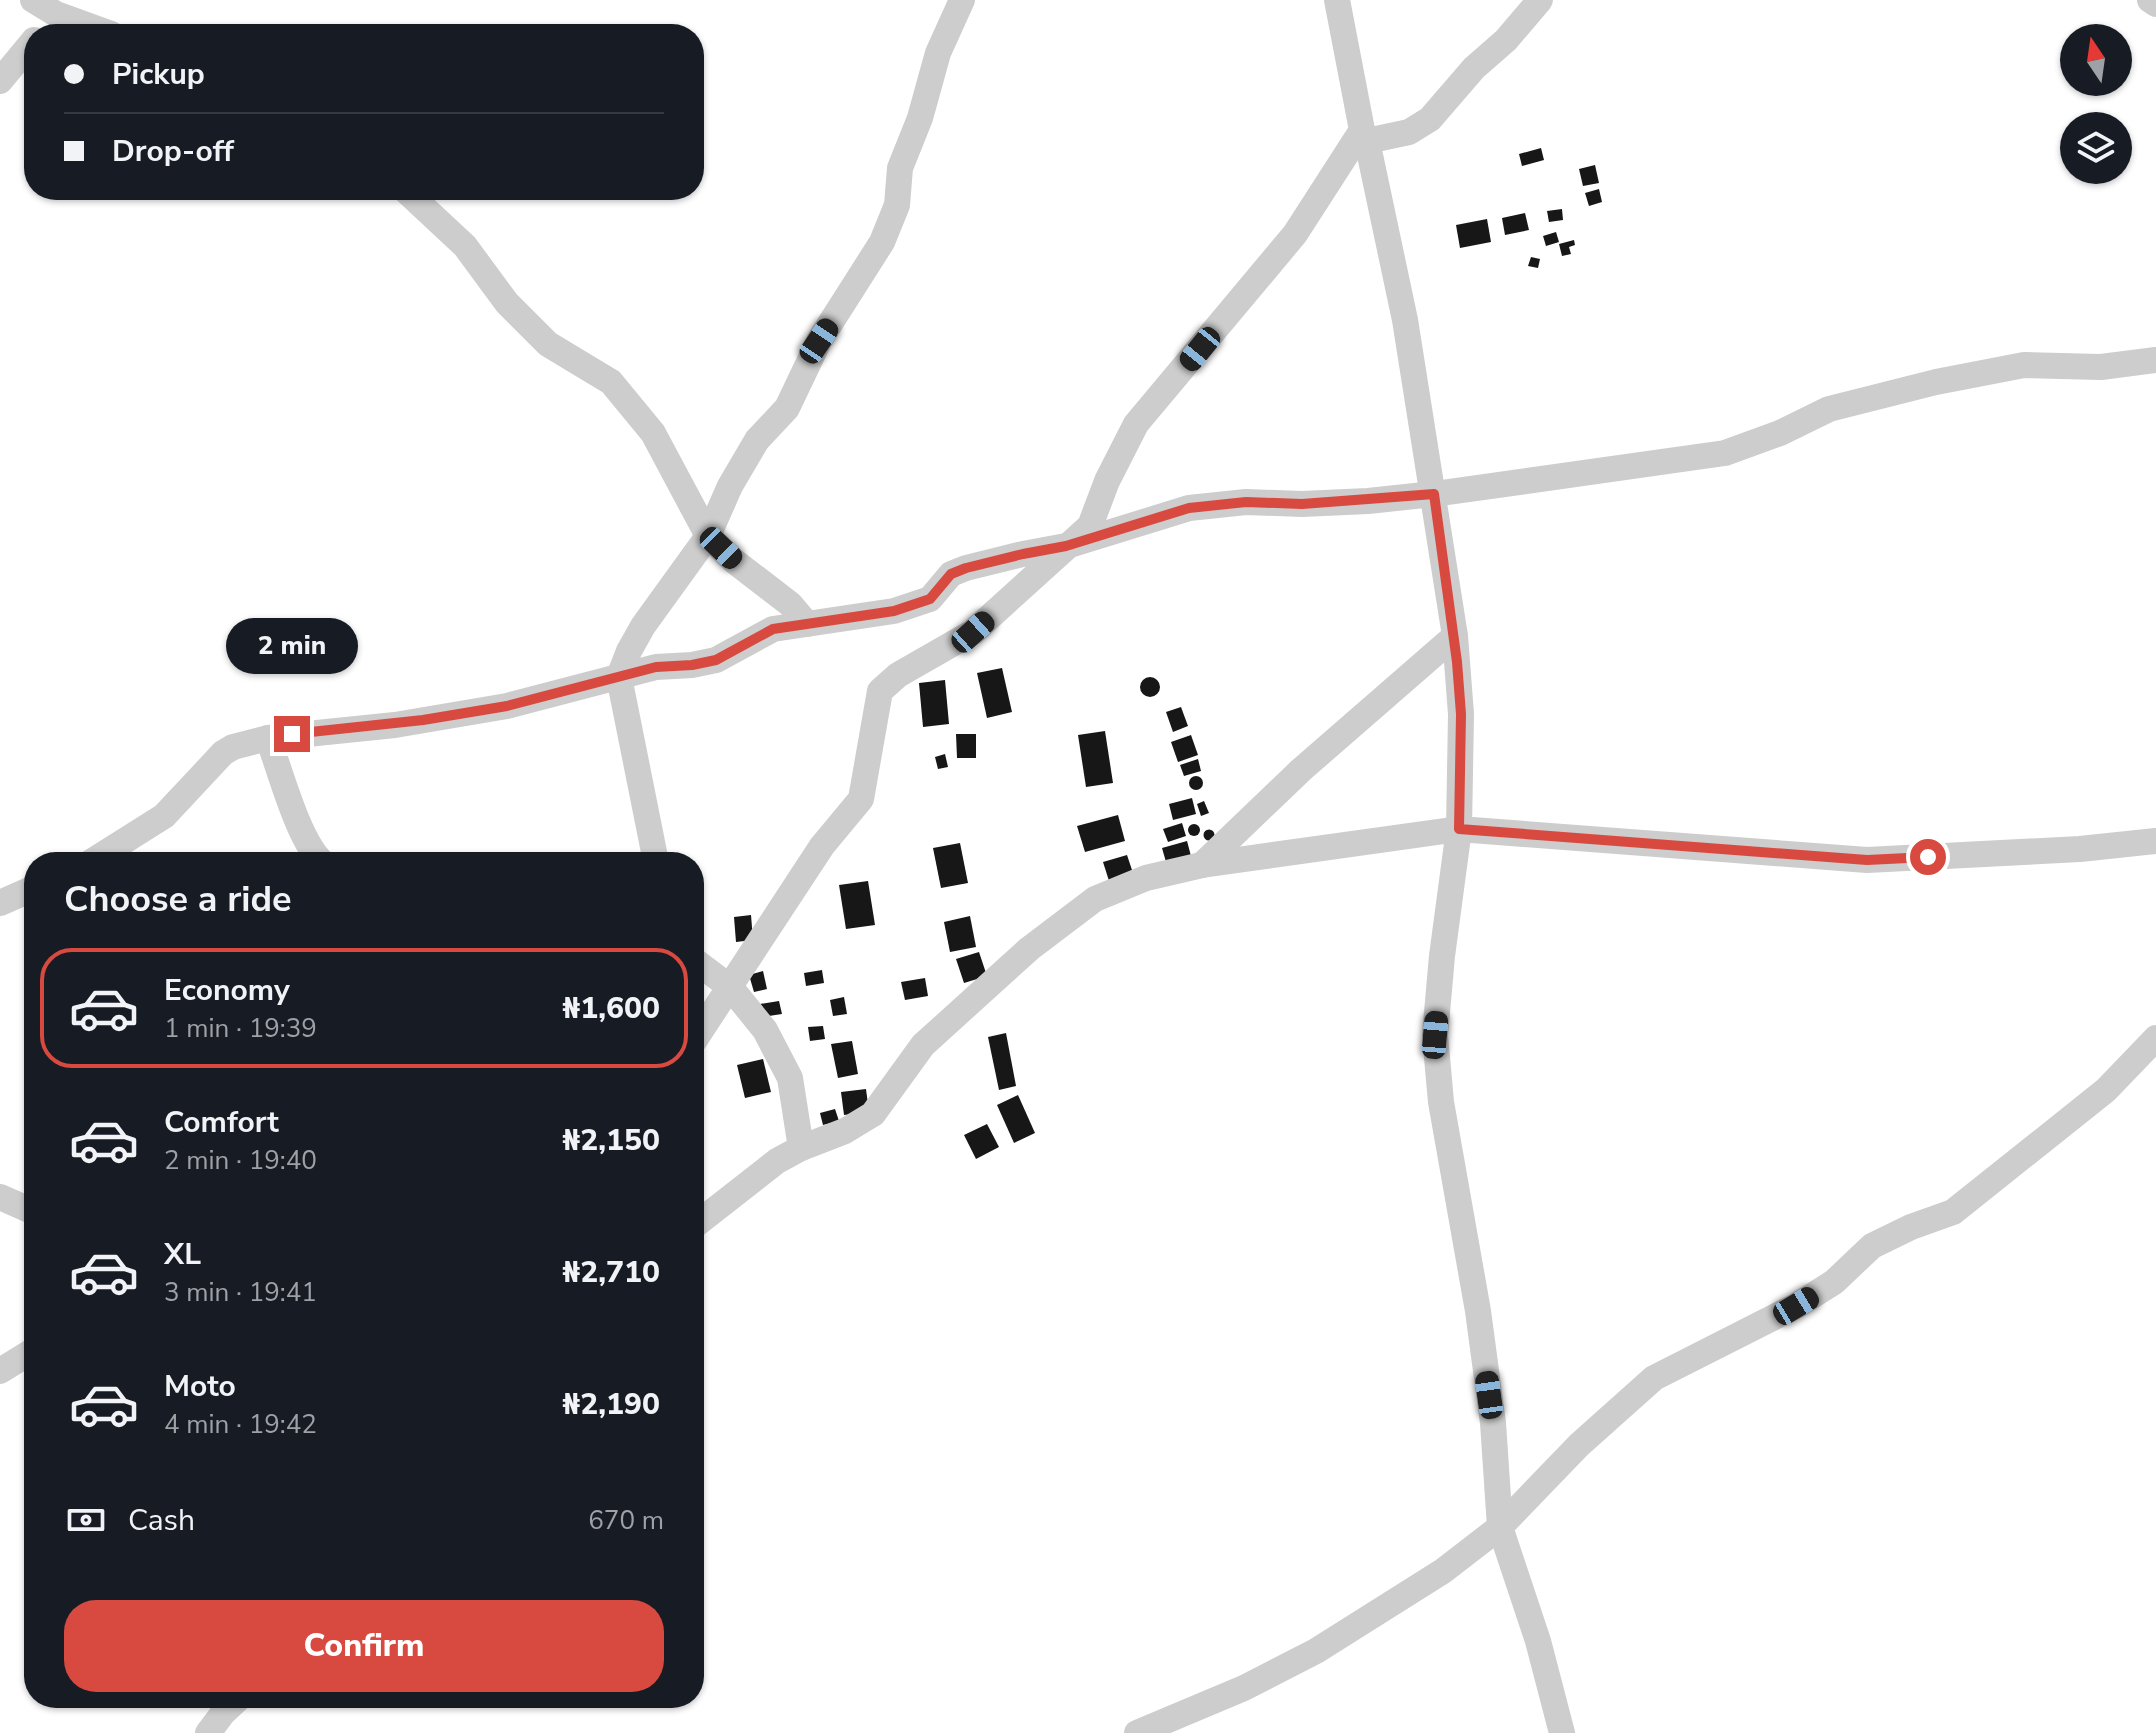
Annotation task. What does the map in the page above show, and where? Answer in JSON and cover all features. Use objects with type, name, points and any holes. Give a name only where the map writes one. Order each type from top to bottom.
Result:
[{"type":"street","points":[[33,0],[55,16],[80,24]]},
{"type":"street","points":[[654,852],[619,677],[643,626],[708,536],[730,486],[757,440],[787,408],[819,341],[882,242],[897,205],[900,168],[920,118],[938,53],[962,0]]},
{"type":"street","points":[[1337,0],[1405,320],[1455,636],[1461,714],[1459,829],[1435,1035],[1441,1102],[1478,1311],[1491,1409],[1500,1527],[1538,1641],[1562,1733]]},
{"type":"street","points":[[1364,135],[1409,132],[1430,119],[1452,90],[1506,40],[1540,0]]},
{"type":"street","points":[[2150,0],[2156,4]]},
{"type":"street","points":[[0,81],[24,52]]},
{"type":"street","points":[[704,1027],[822,846],[861,799],[880,691],[898,675],[973,632],[1086,531],[1096,518],[1107,481],[1136,424],[1295,234],[1364,135]]},
{"type":"street","points":[[416,200],[465,246],[507,303],[548,344],[611,382],[653,433],[708,536],[734,561],[790,604],[807,624]]},
{"type":"street","points":[[107,852],[164,816],[223,753],[233,747],[268,738],[395,725],[507,706],[656,667],[716,660],[773,629],[894,611],[930,599],[951,574],[966,568],[1066,546],[1189,508],[1246,502],[1302,504],[1434,494],[1725,453],[1780,433],[1829,409],[1936,382],[2024,365],[2101,367],[2156,360]]},
{"type":"street","points":[[1202,865],[1301,770],[1455,636]]},
{"type":"street","points":[[268,738],[313,852]]},
{"type":"street","points":[[704,1218],[777,1161],[845,1131],[873,1114],[923,1045],[1029,949],[1095,899],[1146,878],[1202,865],[1459,829],[1867,860],[2080,849],[2156,841]]},
{"type":"street","points":[[0,903],[24,892]]},
{"type":"street","points":[[704,968],[731,988],[765,1030],[790,1078],[801,1148]]},
{"type":"street","points":[[1137,1733],[1244,1688],[1316,1651],[1443,1571],[1500,1527],[1579,1445],[1654,1378],[1796,1306],[1834,1282],[1872,1246],[1911,1227],[1953,1212],[2106,1090],[2156,1038]]},
{"type":"street","points":[[0,1197],[24,1208]]},
{"type":"street","points":[[0,1371],[24,1356]]},
{"type":"street","points":[[208,1733],[228,1708]]},
{"type":"building","points":[[1541,148],[1544,160],[1522,166],[1519,154]]},
{"type":"building","points":[[1595,165],[1599,183],[1583,186],[1579,169]]},
{"type":"building","points":[[1599,189],[1602,202],[1589,206],[1585,193]]},
{"type":"building","points":[[1562,209],[1563,220],[1549,222],[1547,211]]},
{"type":"building","points":[[1525,213],[1529,230],[1505,235],[1502,218]]},
{"type":"building","points":[[1487,219],[1491,242],[1460,248],[1456,225]]},
{"type":"building","points":[[1556,232],[1559,242],[1546,246],[1543,236]]},
{"type":"building","points":[[1574,240],[1575,245],[1569,247],[1571,254],[1562,256],[1559,244]]},
{"type":"building","points":[[1531,257],[1540,259],[1538,268],[1528,266]]},
{"type":"building","points":[[1002,668],[1012,712],[987,718],[977,673]]},
{"type":"building","points":[[1150,677],[1157,680],[1160,687],[1157,694],[1150,697],[1143,694],[1140,687],[1143,680]]},
{"type":"building","points":[[945,680],[949,724],[923,727],[919,683]]},
{"type":"building","points":[[1181,707],[1188,726],[1173,732],[1166,712]]},
{"type":"building","points":[[1105,731],[1113,783],[1086,787],[1078,735]]},
{"type":"building","points":[[956,734],[976,734],[976,758],[957,758]]},
{"type":"building","points":[[1191,735],[1198,755],[1178,762],[1171,742]]},
{"type":"building","points":[[945,754],[948,767],[938,769],[935,757]]},
{"type":"building","points":[[1198,759],[1201,771],[1184,776],[1180,765]]},
{"type":"building","points":[[1196,776],[1203,783],[1196,790],[1189,783]]},
{"type":"building","points":[[1192,798],[1196,814],[1173,820],[1169,804]]},
{"type":"building","points":[[1204,801],[1209,813],[1201,816],[1197,804]]},
{"type":"building","points":[[1118,815],[1125,841],[1085,852],[1077,826]]},
{"type":"building","points":[[1182,823],[1186,836],[1168,842],[1163,829]]},
{"type":"building","points":[[1194,824],[1200,830],[1194,836],[1188,830]]},
{"type":"building","points":[[1209,830],[1214,835],[1209,840],[1204,835]]},
{"type":"building","points":[[1187,841],[1191,856],[1166,862],[1162,848]]},
{"type":"building","points":[[960,843],[968,883],[941,888],[933,848]]},
{"type":"building","points":[[1127,855],[1134,876],[1110,884],[1103,862]]},
{"type":"building","points":[[868,881],[875,925],[846,929],[839,885]]},
{"type":"building","points":[[751,915],[753,940],[736,942],[734,917]]},
{"type":"building","points":[[970,916],[976,947],[950,952],[944,922]]},
{"type":"building","points":[[979,952],[987,976],[964,983],[956,959]]},
{"type":"building","points":[[822,970],[824,983],[806,986],[804,973]]},
{"type":"building","points":[[763,971],[767,989],[754,992],[749,975]]},
{"type":"building","points":[[925,978],[928,996],[905,1000],[901,982]]},
{"type":"building","points":[[844,997],[847,1014],[833,1016],[830,1000]]},
{"type":"building","points":[[779,1001],[782,1014],[762,1017],[760,1004]]},
{"type":"building","points":[[823,1026],[825,1039],[810,1041],[808,1027]]},
{"type":"building","points":[[1006,1033],[1016,1086],[999,1090],[988,1037]]},
{"type":"building","points":[[852,1041],[858,1074],[838,1078],[831,1044]]},
{"type":"building","points":[[763,1059],[771,1092],[745,1098],[737,1065]]},
{"type":"building","points":[[866,1089],[869,1112],[844,1115],[841,1092]]},
{"type":"building","points":[[1018,1095],[1035,1133],[1014,1143],[997,1105]]},
{"type":"building","points":[[835,1109],[839,1121],[823,1125],[820,1113]]},
{"type":"building","points":[[987,1124],[999,1147],[976,1159],[964,1135]]},
{"type":"route","points":[[292,734],[395,725],[507,706],[656,667],[716,660],[773,629],[894,611],[930,599],[951,574],[966,568],[1104,536],[1189,508],[1246,502],[1302,504],[1368,501],[1434,494],[1455,636],[1461,714],[1459,829],[1867,860],[1928,857]]}]
